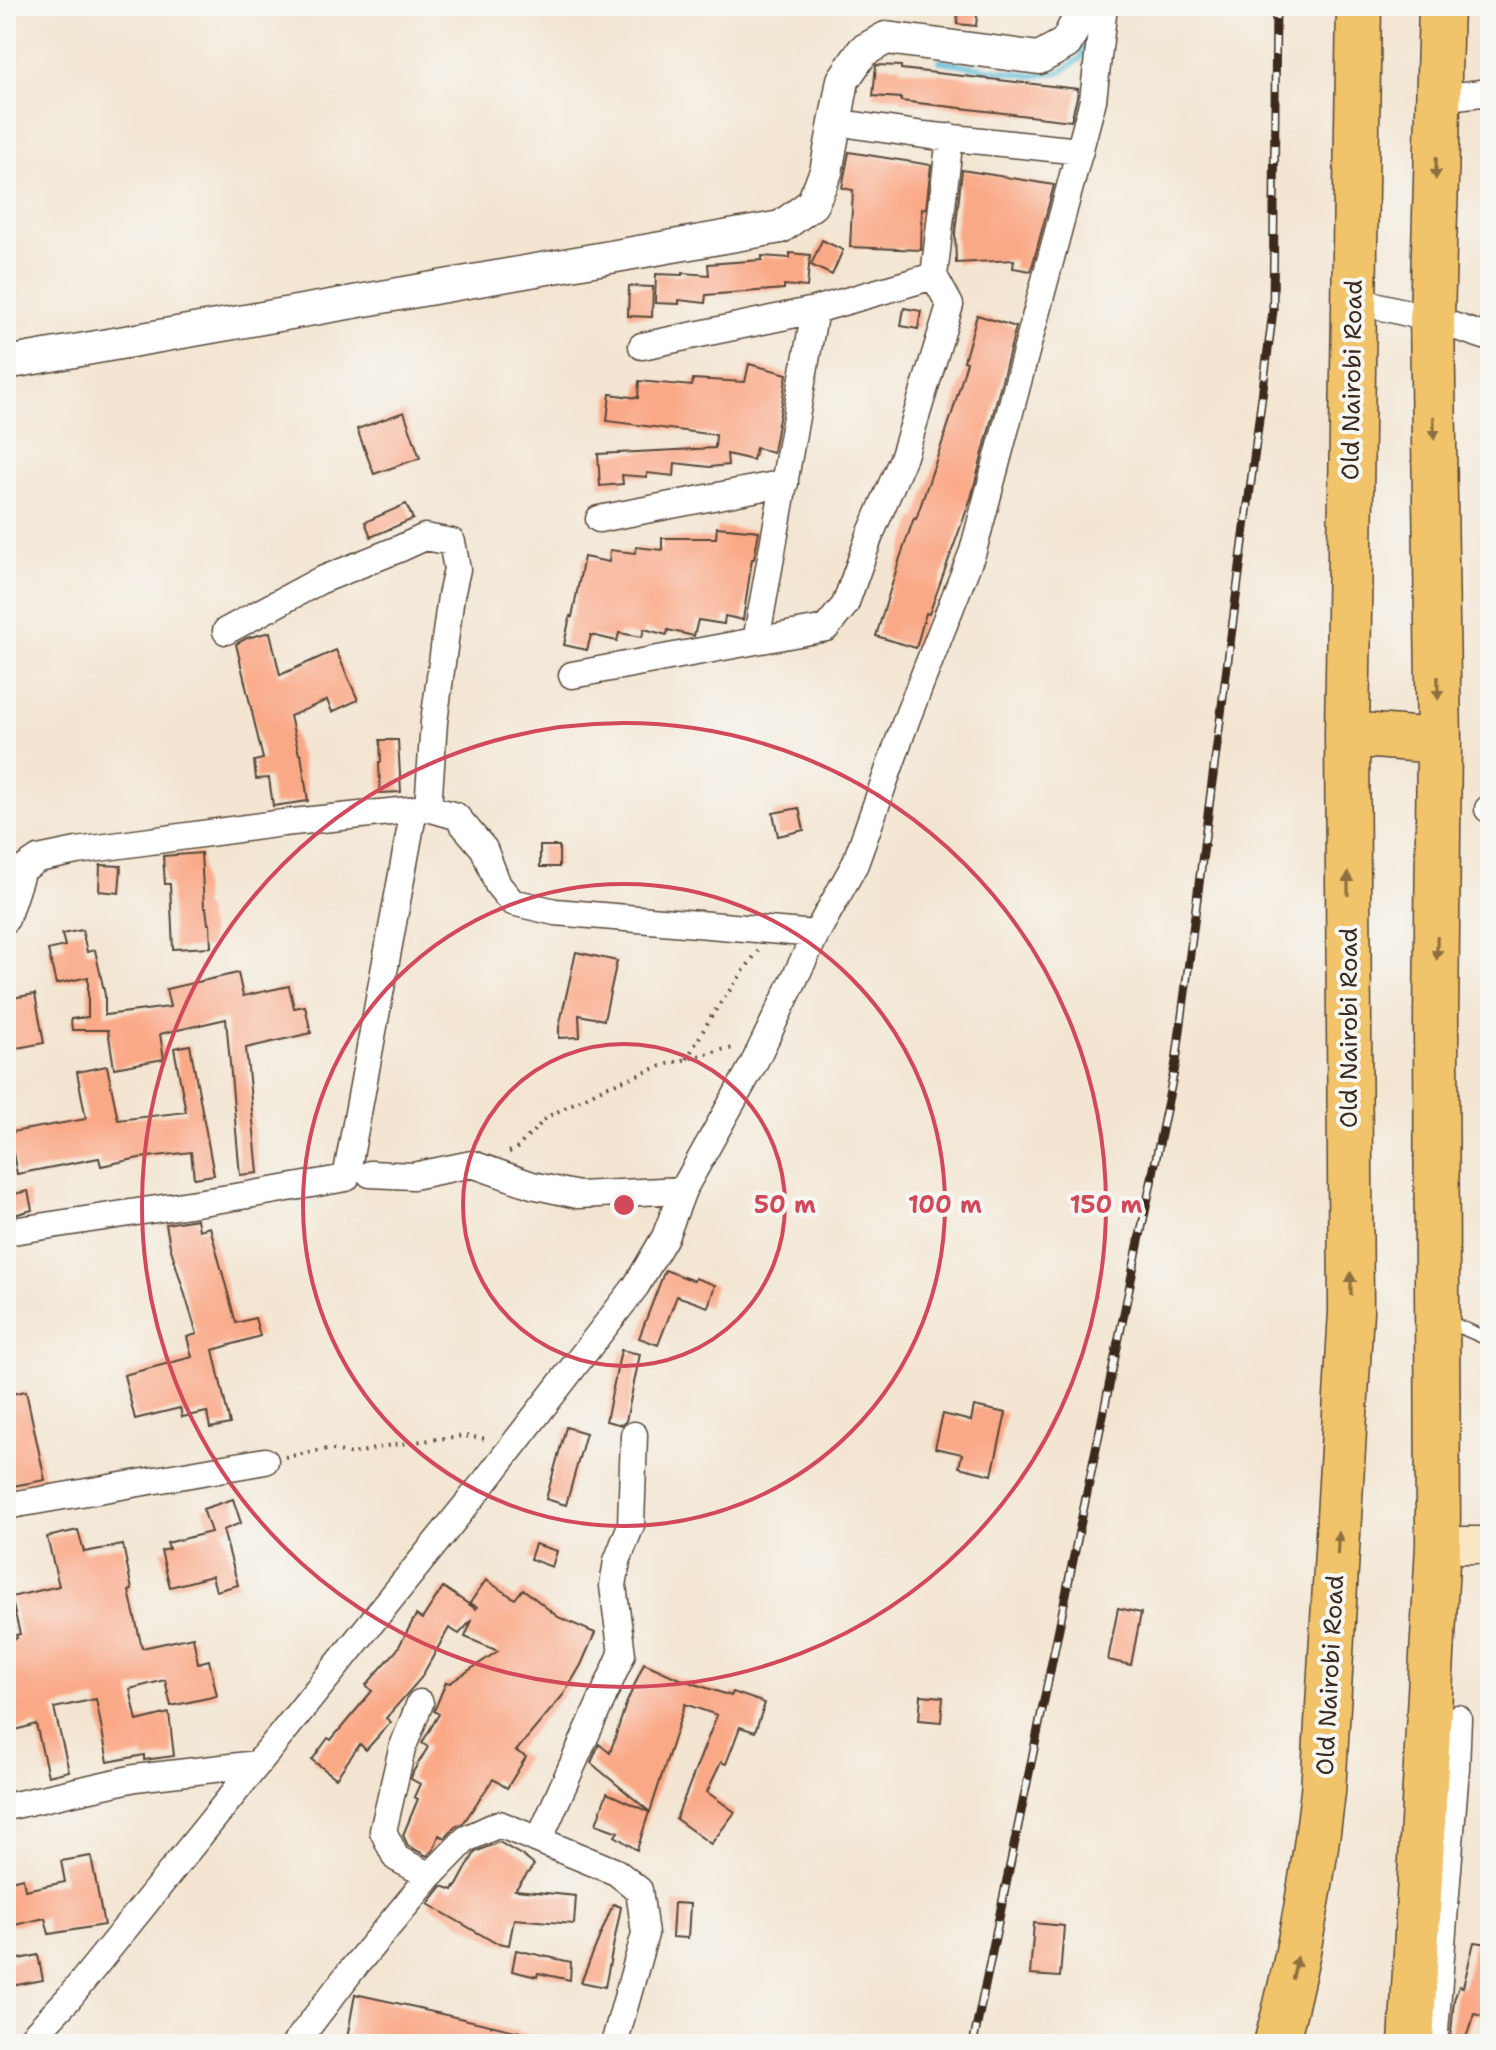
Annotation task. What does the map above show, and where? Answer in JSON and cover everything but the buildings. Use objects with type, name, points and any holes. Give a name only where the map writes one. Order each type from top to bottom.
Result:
[{"type":"highway","name":"Old Nairobi Road","points":[[1276,2044],[1301,1942],[1314,1870],[1323,1792],[1351,1311],[1347,734],[1359,6]]},
{"type":"highway","points":[[1411,2044],[1438,1545],[1436,1021],[1439,741],[1432,319],[1441,6]]},
{"type":"highway","points":[[1347,734],[1439,741]]},
{"type":"main road","points":[[1438,1545],[1490,1545]]},
{"type":"street","points":[[6,363],[781,227],[812,204],[826,172],[843,80],[863,51],[886,38],[1039,58],[1066,43],[1085,6]]},
{"type":"street","points":[[26,2044],[69,1998],[516,1442],[636,1286],[665,1237],[683,1190],[763,1046],[816,934],[855,864],[907,718],[973,551],[1093,100],[1104,6]]},
{"type":"street","points":[[1439,98],[1490,92]]},
{"type":"street","points":[[855,125],[1080,151]]},
{"type":"street","points":[[572,675],[826,628],[845,605],[870,535],[904,456],[950,305],[934,276],[950,137]]},
{"type":"street","points":[[642,346],[815,310],[934,276]]},
{"type":"street","points":[[1354,300],[1432,319],[1490,338]]},
{"type":"street","points":[[756,641],[815,310]]},
{"type":"street","points":[[599,519],[785,483]]},
{"type":"street","points":[[6,1232],[346,1178],[421,809],[457,569],[452,542],[425,537],[319,581],[226,631]]},
{"type":"street","points":[[6,919],[22,870],[38,859],[267,825],[421,809],[456,816],[484,849],[498,885],[512,902],[555,912],[816,934]]},
{"type":"street","points":[[370,1174],[413,1176],[472,1164],[532,1185],[578,1195],[683,1190]]},
{"type":"street","points":[[539,1840],[622,1654],[613,1586],[617,1561],[631,1525],[634,1435]]},
{"type":"street","points":[[6,1506],[265,1461]]},
{"type":"street","points":[[420,1703],[402,1749],[383,1831],[396,1858],[430,1876]]},
{"type":"street","points":[[1434,2044],[1458,1718]]},
{"type":"street","points":[[6,1807],[135,1778],[257,1764]]},
{"type":"street","points":[[295,2044],[430,1876],[466,1839],[499,1824],[616,1872],[639,1890],[645,1934],[614,2044]]},
{"type":"lane","points":[[1437,1317],[1490,1340]]},
{"type":"path","points":[[687,1059],[712,1015],[774,931]]},
{"type":"path","points":[[472,1164],[515,1150],[547,1117],[603,1088],[664,1065],[725,1049],[763,1046]]},
{"type":"path","points":[[265,1461],[328,1449],[353,1454],[391,1445],[463,1436],[516,1442]]},
{"type":"waterway","points":[[940,61],[1034,76],[1060,72],[1081,58],[1088,33]]},
{"type":"waterway","points":[[803,229],[817,222],[821,214]]},
{"type":"railway","points":[[973,2044],[1176,1062],[1273,311],[1276,6]]}]
